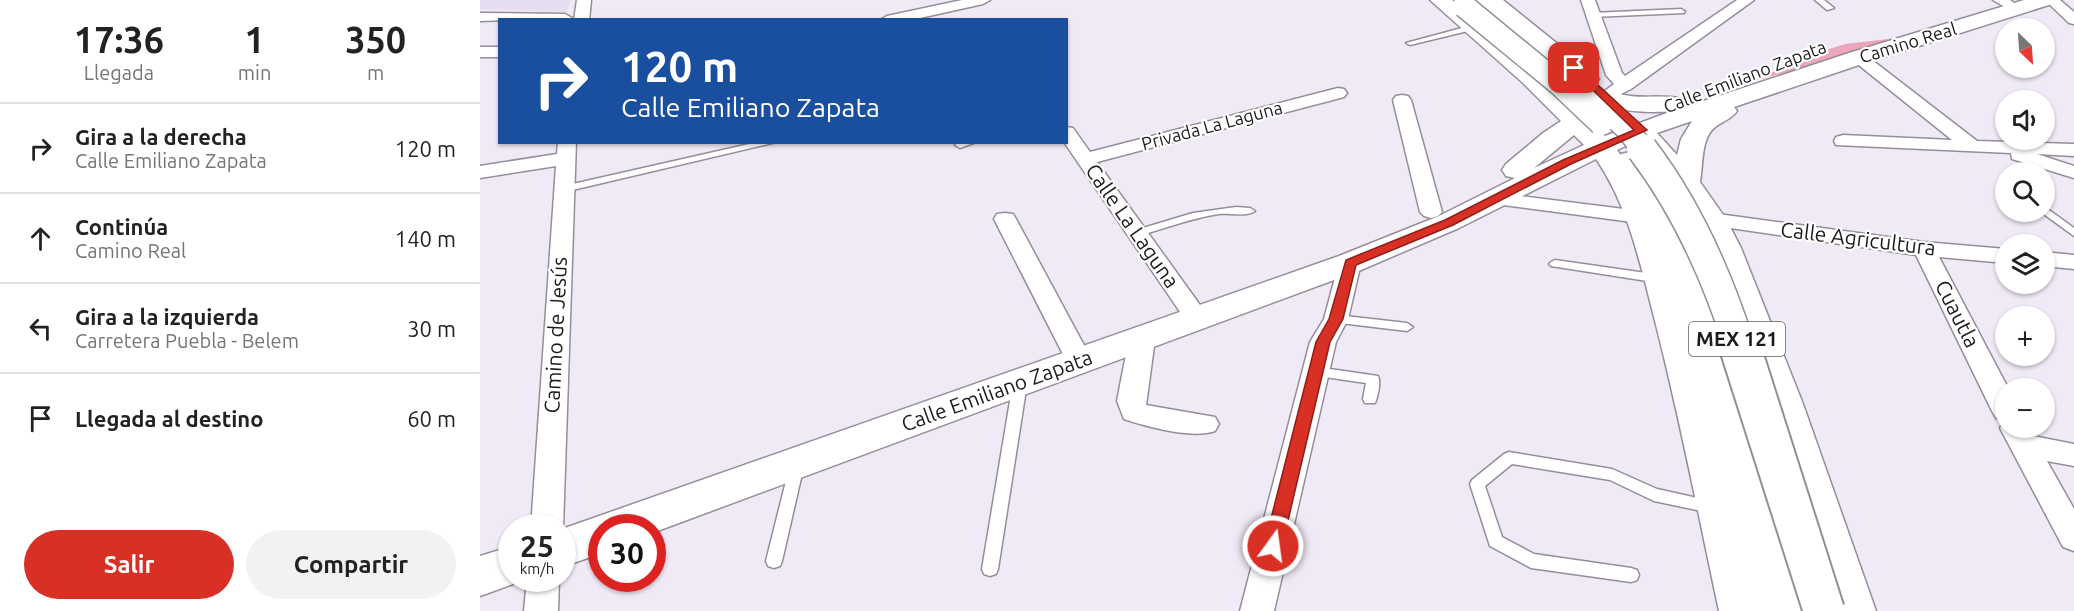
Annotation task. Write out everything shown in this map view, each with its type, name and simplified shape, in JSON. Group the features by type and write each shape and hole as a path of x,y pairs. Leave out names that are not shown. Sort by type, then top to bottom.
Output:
{"main road":[{"path":"1440,0 1468,9 1531,78 1596,143 1640,217 1651,245 1686,370 1742,611"},
{"path":"1491,0 1622,106 1686,182 1712,219 1746,297 1853,611"},
{"name":"Camino Real","path":"1596,143 1622,106 1821,71 1967,24 2009,5 2045,0"},
{"name":"MEX 121","path":"1468,9 1559,84 1599,122 1630,160 1661,213 1689,278 1716,365 1782,611"},
{"name":"MEX 121","path":"1468,9 1563,69 1628,130 1664,177 1692,226 1735,332 1824,611"},
{"name":"Calle Emiliano Zapata","path":"1622,106 1673,104 1844,40 1967,24"},
{"path":"1686,182 1692,139 1696,128 1712,117 1821,71"},
{"name":"Calle Emiliano Zapata","path":"1363,257 1431,212 1516,170 1552,138 1596,143"},
{"name":"Calle Emiliano Zapata","path":"656,514 1198,320 1363,257 1449,222 1567,162 1596,143"},
{"path":"480,576 498,570"}],"street":[{"path":"581,18 584,0"},
{"path":"1590,8 1614,75 1622,106 1747,0"},
{"path":"2052,0 2074,20"},
{"path":"897,18 977,1 986,18"},
{"path":"480,17 565,18"},
{"path":"480,52 498,52"},
{"path":"1866,63 1971,146"},
{"name":"Privada La Laguna","path":"1085,159 1338,93"},
{"path":"1402,100 1431,212"},
{"name":"Calle La Laguna","path":"1068,135 1198,320"},
{"path":"1843,141 1995,147"},
{"path":"2055,149 2074,150"},
{"path":"2006,150 2074,172"},
{"path":"480,172 566,151"},
{"name":"Camino de Jesús","path":"548,514 566,151"},
{"path":"1495,199 1640,217"},
{"path":"1005,219 1080,362"},
{"name":"Calle Agricultura","path":"1712,219 1924,249 1995,255"},
{"name":"Cuautla","path":"1924,249 1995,389"},
{"path":"1257,611 1323,342 1336,319 1363,257"},
{"path":"2055,260 2074,261"},
{"path":"1142,339 1131,401 1134,412 1205,424"},
{"path":"2019,438 2074,538"},
{"path":"2024,438 2074,455"},
{"path":"541,611 542,592"}],"lane":[{"path":"1820,0 1830,8"},
{"path":"1590,8 1681,11"},
{"path":"1410,43 1468,9"},
{"path":"564,189 764,144"},
{"path":"960,145 964,144"},
{"path":"1137,233 1209,213 1231,209 1251,211"},
{"path":"2055,218 2074,233"},
{"path":"1554,264 1661,279"},
{"path":"1336,319 1407,327"},
{"path":"1316,372 1373,379 1370,399"},
{"path":"990,569 1020,383"},
{"path":"1631,574 1531,561 1496,541 1477,484 1509,458 1612,475 1654,495 1719,509"},
{"path":"774,561 797,463"}],"shaded area":[{"path":"480,0 570,0 567,12 480,9"},
{"path":"1922,35 1747,83 1845,44"}],"route":[{"path":"1273,546 1323,342 1336,319 1350,263 1449,222 1567,162 1641,130 1574,68"}]}
